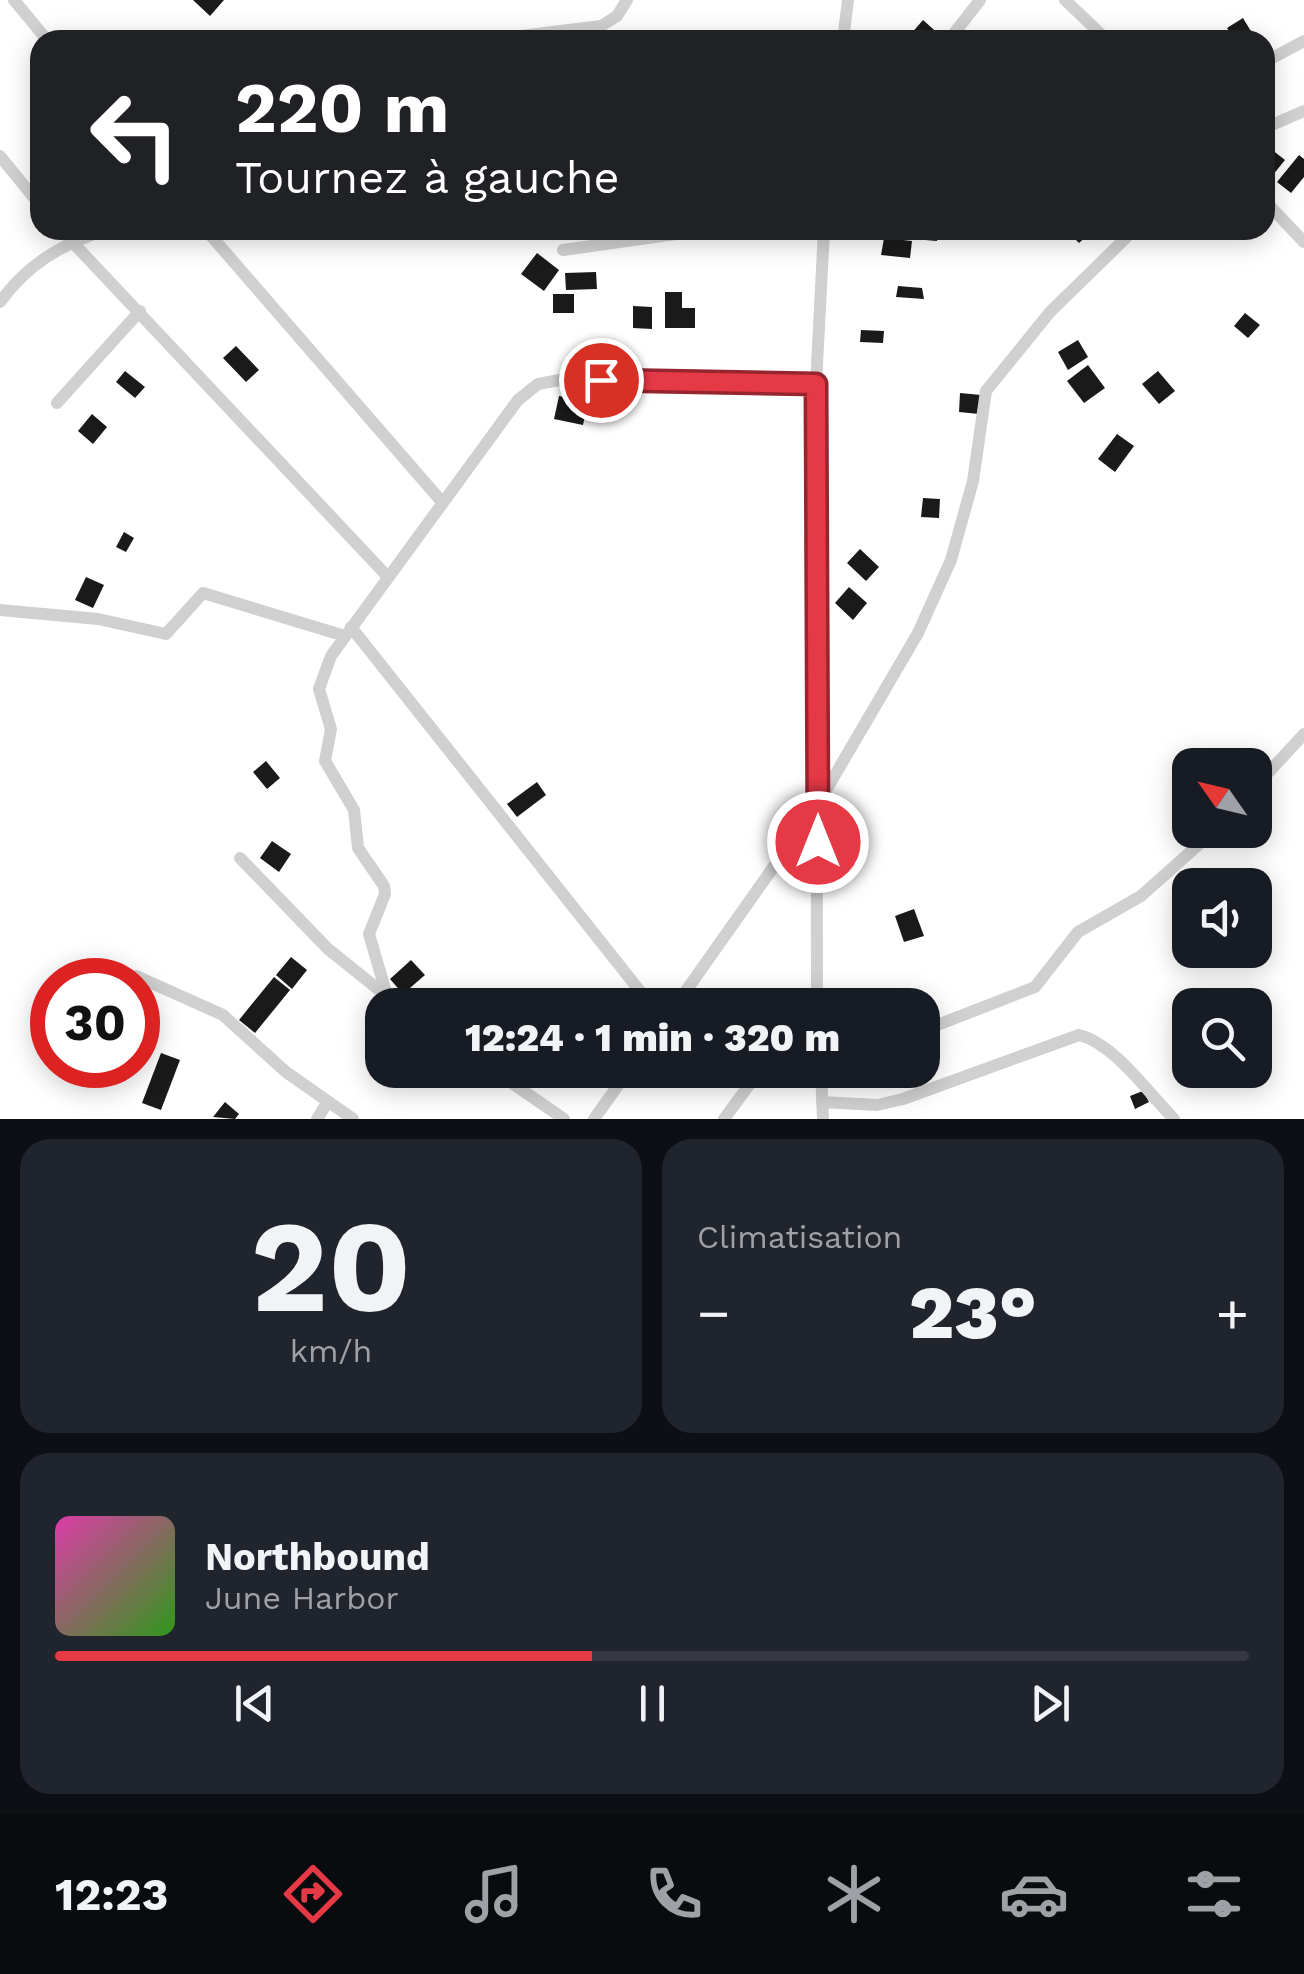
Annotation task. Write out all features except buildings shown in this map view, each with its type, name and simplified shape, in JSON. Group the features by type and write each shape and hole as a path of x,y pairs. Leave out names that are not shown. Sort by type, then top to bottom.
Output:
{"street":[{"path":"14,0 39,30"},
{"path":"570,30 602,26 617,16 627,0"},
{"path":"844,30 848,0"},
{"path":"957,30 980,0"},
{"path":"1065,0 1096,30"},
{"path":"1275,57 1304,41"},
{"path":"1275,124 1304,111"},
{"path":"0,156 30,193"},
{"path":"1275,212 1304,242"},
{"path":"0,302 32,265 77,240"},
{"path":"215,240 442,502"},
{"path":"563,250 634,240"},
{"path":"817,988 816,384 823,240"},
{"path":"688,988 818,804 918,632 950,560 973,481 986,391 1050,312 1124,240"},
{"path":"71,242 388,577"},
{"path":"57,403 140,311"},
{"path":"388,988 368,934 385,894 384,886 358,848 354,810 325,762 330,729 319,689 330,656 518,400 538,384 565,380 816,384"},
{"path":"0,610 98,619 166,634 203,592 348,632 637,988"},
{"path":"1272,769 1304,734"},
{"path":"940,1024 1035,987 1078,932 1140,896 1194,848"},
{"path":"240,858 328,950 376,988"},
{"path":"160,987 223,1015 327,1103 353,1119"},
{"path":"822,1102 878,1105 1079,1035 1090,1038 1122,1066 1174,1119"},
{"path":"519,1088 564,1119"},
{"path":"594,1119 617,1088"},
{"path":"724,1119 747,1088"},
{"path":"822,1088 823,1119"},
{"path":"317,1119 327,1103"}],"route":[{"path":"601,380 816,384 818,842"}]}
